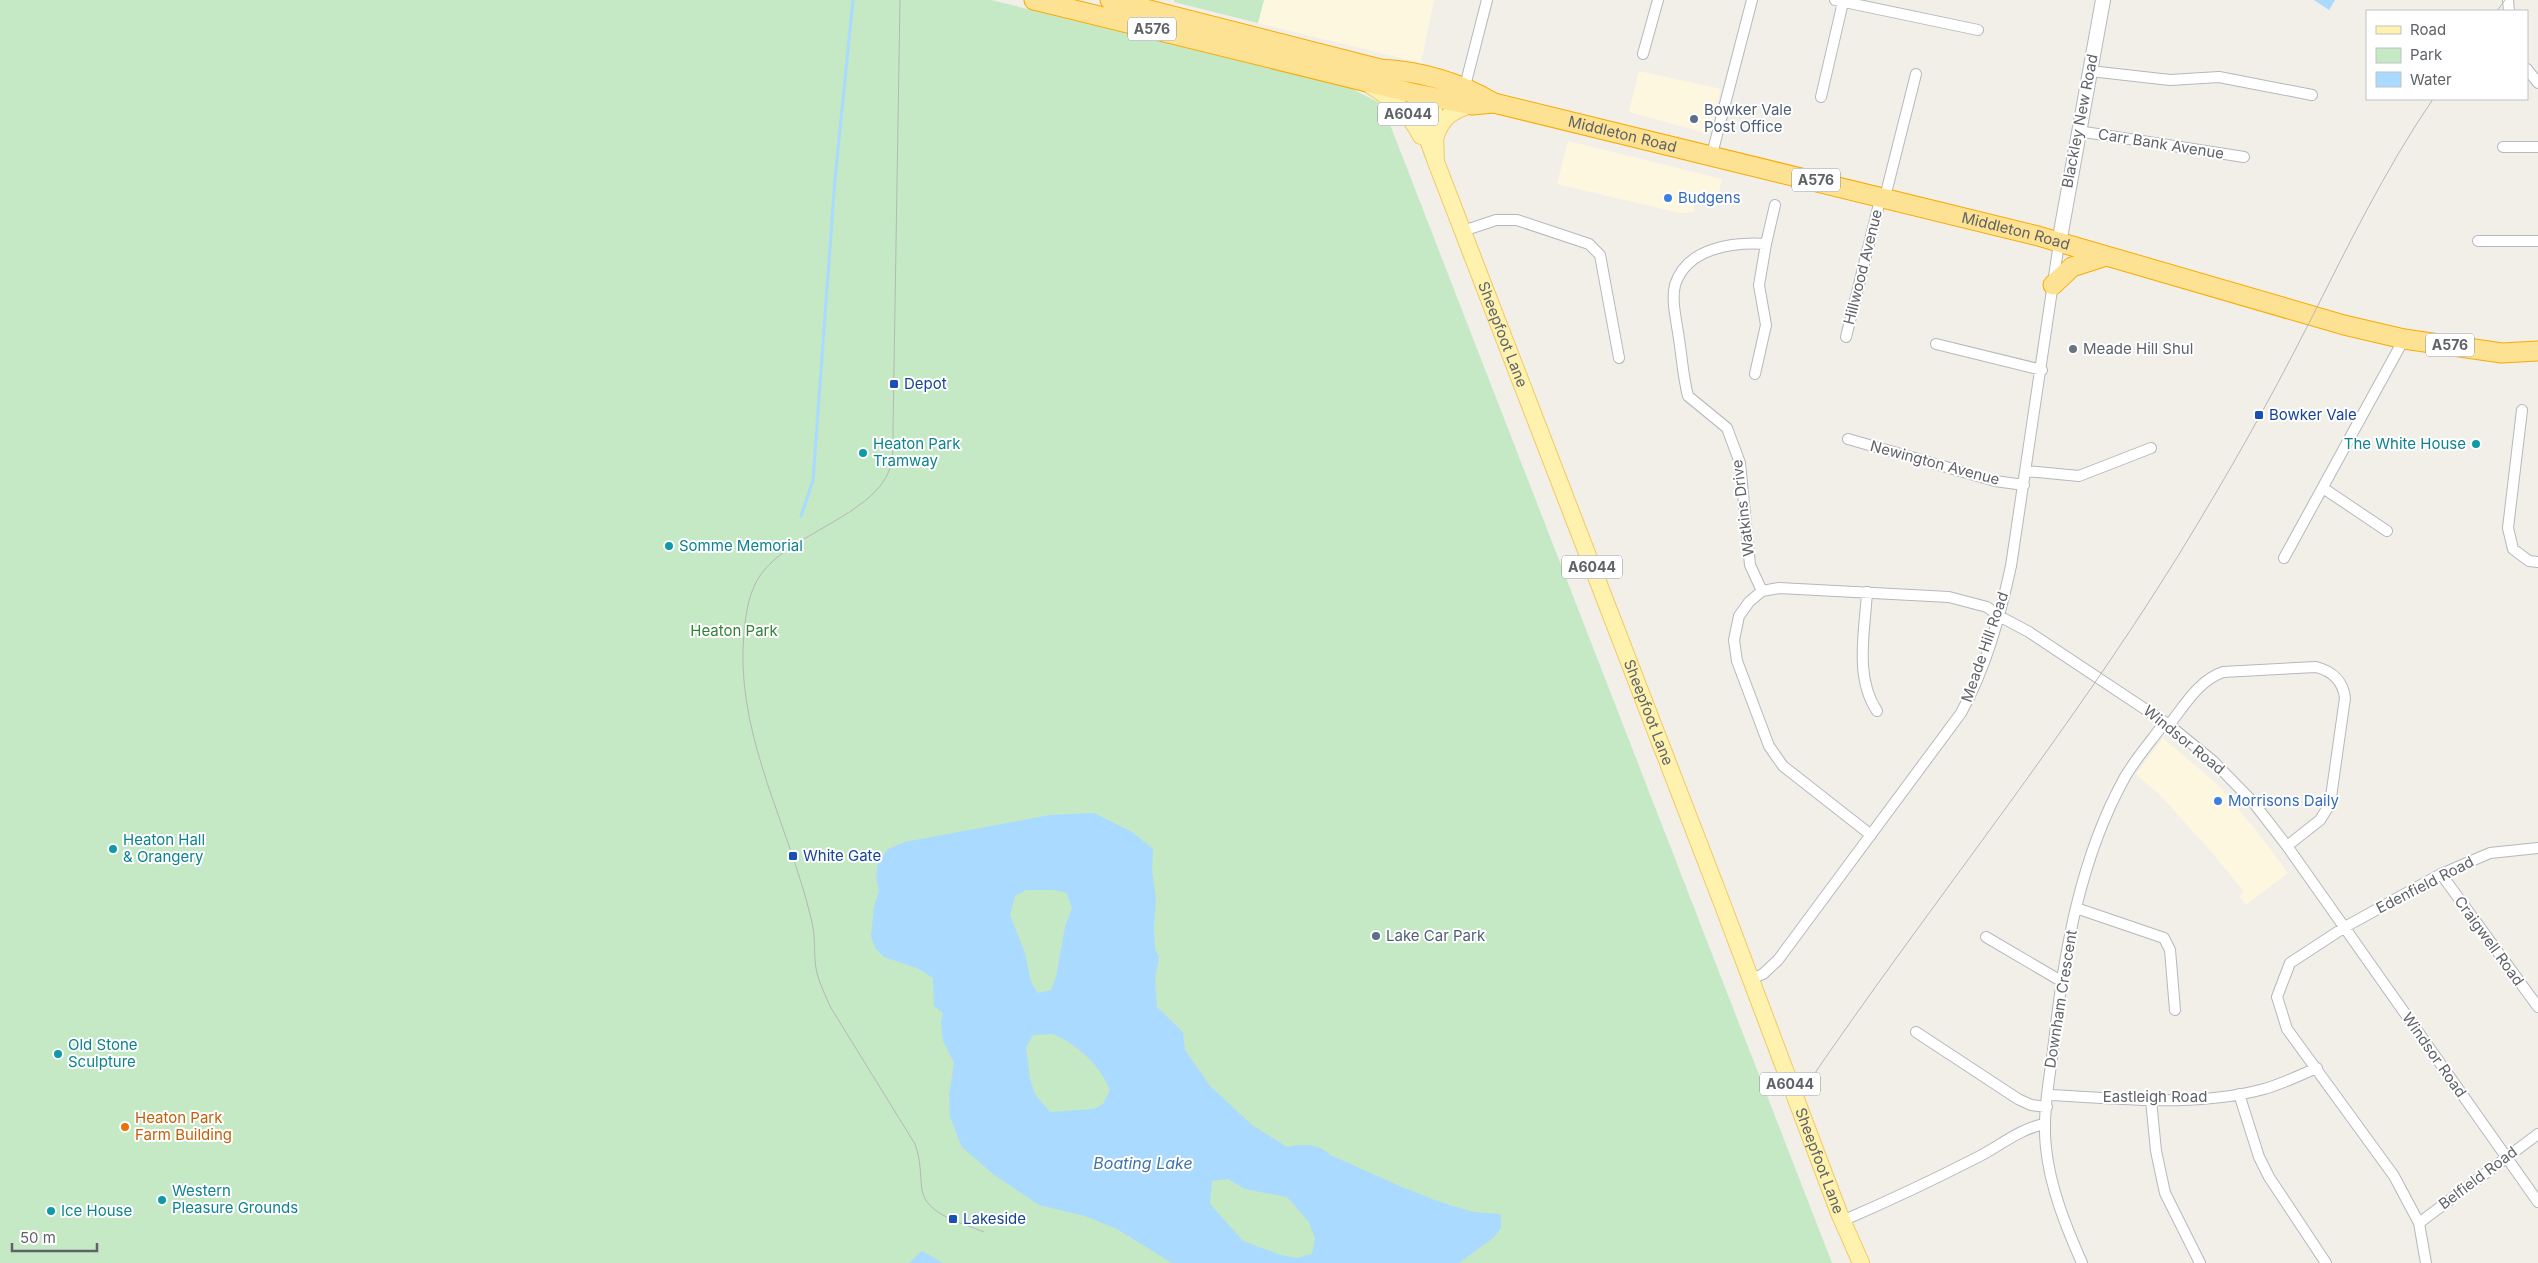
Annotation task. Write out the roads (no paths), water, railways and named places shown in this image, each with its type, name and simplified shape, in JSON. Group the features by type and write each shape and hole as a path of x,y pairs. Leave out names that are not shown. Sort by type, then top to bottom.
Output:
{"highway":[{"name":"Middleton Road","path":"1034,0 1363,82 1472,106 1494,103"},
{"name":"Middleton Road","path":"1110,0 1380,69 1405,71 1457,84 1494,103 1712,154 1883,197 2059,243 2318,318 2404,339 2502,353 2538,351"},
{"path":"1257,37 1258,44 1270,59"},
{"name":"A576","path":"1380,69 1394,78 1421,86 1429,96"},
{"path":"1429,96 1457,84"},
{"path":"2054,285 2072,267 2104,256"}],"main road":[{"name":"Sheepfoot Lane","path":"1363,82 1384,94 1409,115 1436,162"},
{"name":"Sheepfoot Lane","path":"1429,96 1434,110 1436,162"},
{"name":"Sheepfoot Lane","path":"1429,96 1424,104 1423,117 1436,162 1751,979 1842,1221 1861,1263"},
{"name":"A6044","path":"1436,136 1442,121 1448,115 1472,106"}],"street":[{"path":"1457,84 1487,0"},
{"path":"1643,54 1658,0"},
{"path":"1712,154 1752,0"},
{"name":"Blackley New Road","path":"2059,243 2103,0"},
{"path":"1820,96 1839,1 1978,30"},
{"path":"2528,70 2538,83"},
{"path":"2090,71 2170,80 2219,77 2312,94"},
{"name":"Hillwood Avenue","path":"1846,337 1916,74"},
{"name":"Carr Bank Avenue","path":"2078,131 2244,157"},
{"path":"2503,147 2538,147"},
{"path":"1755,374 1766,325 1759,285 1775,205"},
{"path":"1463,231 1507,218 1581,240 1597,250 1600,255 1619,358"},
{"path":"2478,241 2538,241"},
{"name":"Watkins Drive","path":"1762,591 1750,566 1740,463 1727,428 1688,396 1674,302 1675,285 1687,267 1702,254 1725,245 1742,242 1766,244"},
{"name":"Meade Hill Road","path":"1751,979 1763,974 1778,960 1961,713 1974,689 1999,616 2011,566 2042,370 2059,243"},
{"path":"2284,558 2404,339"},
{"path":"1936,344 2042,370"},
{"path":"2522,410 2508,528 2513,550 2529,561 2538,562"},
{"name":"Newington Avenue","path":"1848,439 1996,481 2024,485"},
{"path":"2026,471 2079,476 2151,448"},
{"path":"2323,488 2387,530"},
{"name":"Windsor Road","path":"1762,591 1779,588 1867,592 1962,600 1987,607 1999,616 2029,632 2167,724 2213,761 2253,802 2345,927 2538,1202"},
{"path":"1762,591 1749,602 1739,616 1734,640 1737,661 1769,746 1783,766 1871,834"},
{"path":"1867,592 1863,652 1864,674 1871,701 1877,711"},
{"name":"Downham Crescent","path":"2082,1263 2069,1234 2051,1175 2045,1124 2061,981 2076,908 2102,829 2126,776 2167,724 2198,689 2215,674 2316,667 2327,669 2334,675 2344,690 2345,698 2330,804 2320,820 2287,846"},
{"name":"Edenfield Road","path":"2345,927 2441,874 2490,854 2538,848"},
{"name":"Craigwell Road","path":"2441,874 2538,1007"},
{"path":"2076,908 2164,938 2170,950 2175,1010"},
{"path":"2345,927 2290,963 2277,997 2287,1029 2394,1176 2419,1223 2426,1263"},
{"path":"1986,937 2061,981"},
{"path":"1916,1032 2018,1099 2031,1105 2046,1107"},
{"name":"Eastleigh Road","path":"2048,1094 2151,1100 2195,1100 2264,1089 2317,1068"},
{"path":"2239,1094 2259,1157 2269,1178 2326,1263"},
{"path":"2151,1100 2156,1151 2165,1193 2200,1263"},
{"path":"1842,1221 1939,1177 1996,1148 2025,1130 2045,1124"},
{"name":"Belfield Road","path":"2419,1223 2538,1134"}],"water":[{"path":"2314,0 2335,0 2329,10"},
{"name":"Boating Lake","path":"1094,813 1132,832 1153,849 1152,870 1156,898 1155,949 1159,957 1155,979 1157,1007 1183,1032 1185,1050 1210,1086 1252,1125 1287,1147 1299,1145 1315,1146 1330,1155 1432,1199 1471,1211 1501,1215 1501,1228 1493,1238 1459,1263 1172,1263 1117,1229 1085,1216 1039,1205 993,1174 962,1147 950,1117 949,1096 954,1063 943,1041 941,1022 943,1013 934,1006 933,978 917,968 884,957 875,948 871,936 874,906 879,891 876,877 878,862 888,849 905,842 1050,815","holes":["1026,890 1055,890 1067,893 1072,908 1065,927 1056,977 1051,990 1038,993 1031,982 1025,953 1010,915 1015,896","1053,1034 1062,1038 1087,1056 1100,1072 1110,1090 1103,1104 1094,1109 1050,1112 1035,1094 1030,1079 1026,1048 1033,1035","1228,1179 1245,1189 1287,1197 1309,1222 1315,1239 1312,1254 1296,1258 1281,1255 1243,1241 1210,1204 1212,1181"]},
{"path":"922,1251 943,1263 909,1263"}],"waterway":[{"path":"801,516 813,480 835,179 853,0"}],"tram line":[{"path":"900,0 893,445 891,466 880,486 866,500 790,548 774,560 761,574 754,587 747,609 743,667 746,701 753,734 811,917 816,968 823,991 831,1008 915,1144 925,1199 938,1212 984,1232"},
{"path":"2498,10 2505,0"},
{"path":"1806,1086 1852,1019 2089,691 2178,556 2229,471 2293,355 2382,182 2432,100"}],"place":[{"name":"Bowker Vale Post Office","path":"1694,119"},
{"name":"Budgens","path":"1668,198"},
{"name":"Meade Hill Shul","path":"2073,349"},
{"name":"Depot","path":"894,384"},
{"name":"Bowker Vale","path":"2259,415"},
{"name":"The White House","path":"2476,444"},
{"name":"Heaton Park Tramway","path":"863,453"},
{"name":"Somme Memorial","path":"669,546"},
{"name":"Morrisons Daily","path":"2218,801"},
{"name":"Heaton Hall & Orangery","path":"113,849"},
{"name":"White Gate","path":"793,856"},
{"name":"Lake Car Park","path":"1376,936"},
{"name":"Old Stone Sculpture","path":"58,1054"},
{"name":"Heaton Park Farm Building","path":"125,1127"},
{"name":"Western Pleasure Grounds","path":"162,1200"},
{"name":"Ice House","path":"51,1211"},
{"name":"Lakeside","path":"953,1219"}],"park label":[{"name":"Heaton Park","path":"734,631"}]}
